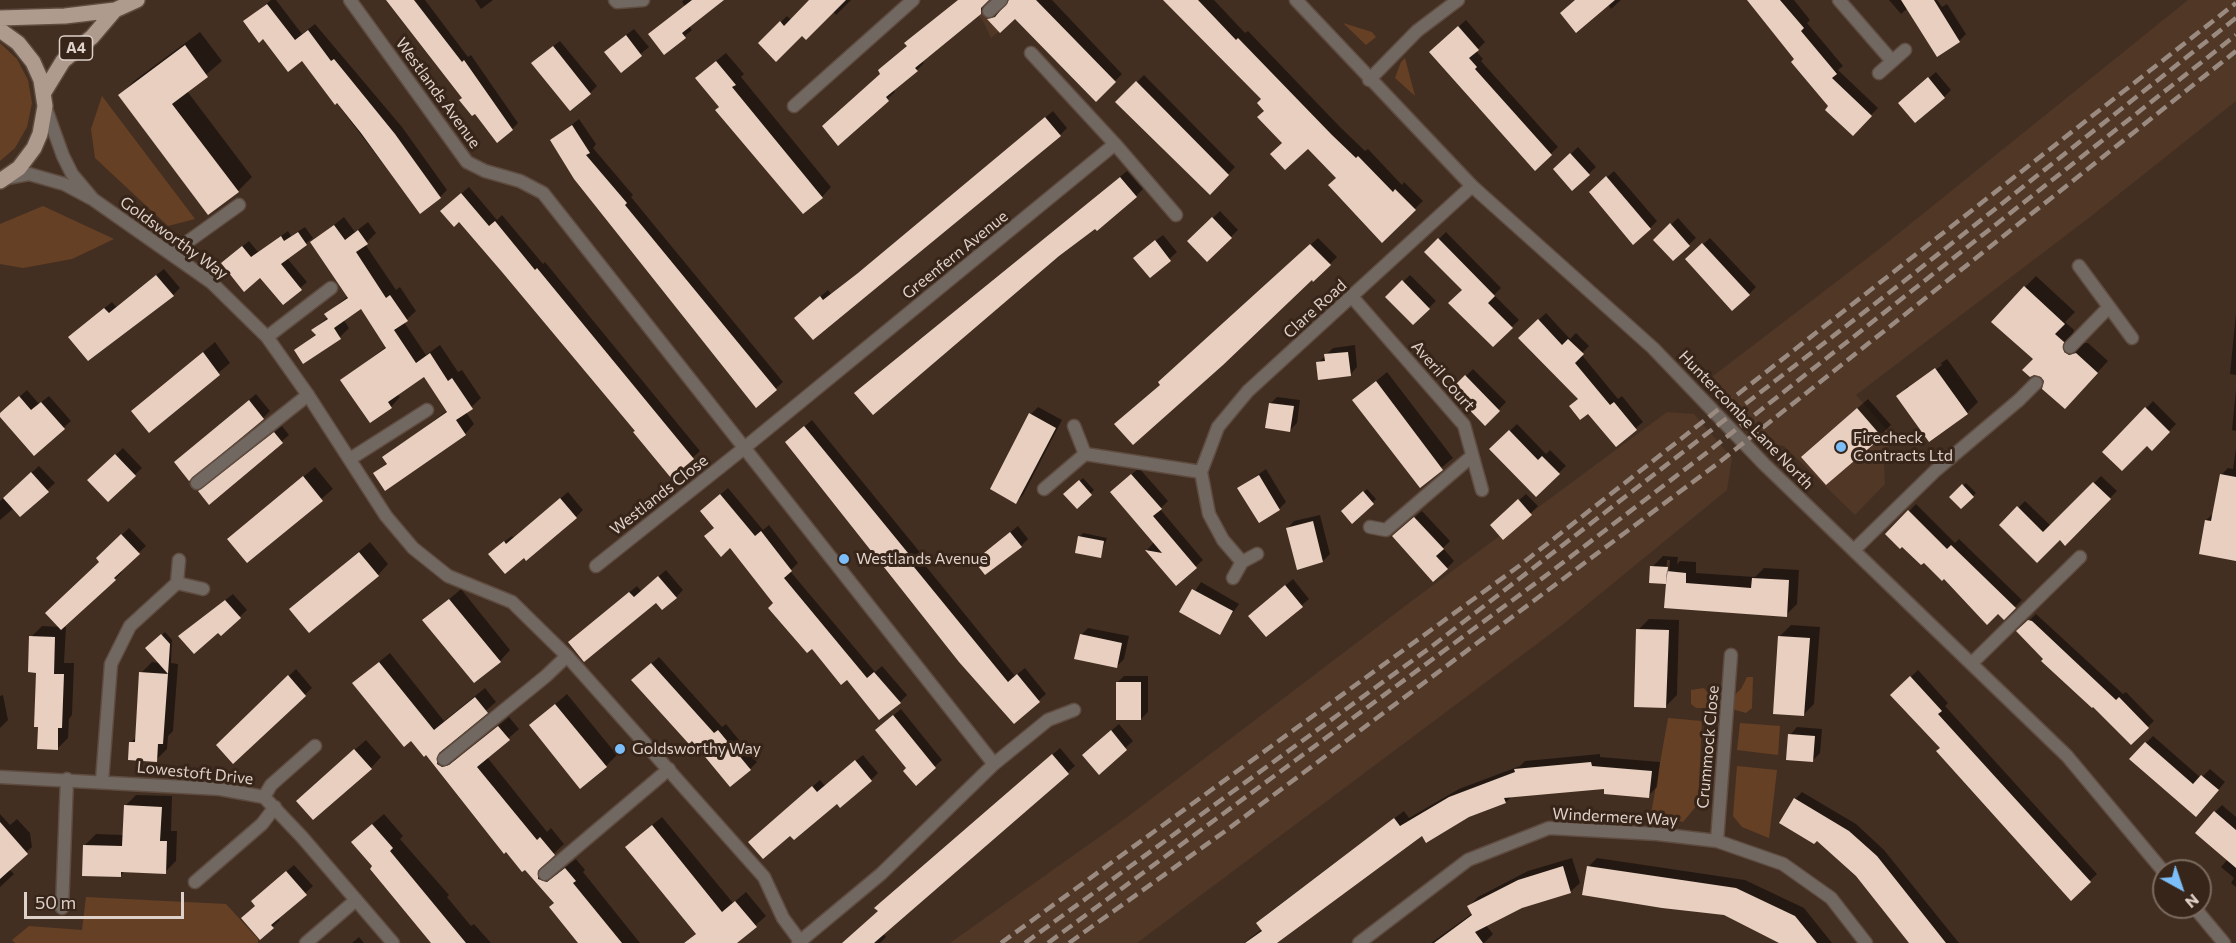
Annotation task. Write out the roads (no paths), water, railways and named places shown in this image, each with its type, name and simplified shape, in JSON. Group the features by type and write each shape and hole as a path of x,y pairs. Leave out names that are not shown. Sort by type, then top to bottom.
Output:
{"main road":[{"name":"A4","path":"0,18 65,16 126,4"},
{"name":"A4","path":"45,99 63,61 126,4"},
{"path":"0,30 28,54 38,70 45,99 40,135 34,148 19,168 2,180"}],"street":[{"name":"Westlands Avenue","path":"350,0 467,162 485,171 519,181 543,194 994,764"},
{"path":"615,0 617,2 643,0"},
{"path":"794,106 913,0"},
{"path":"989,11 1001,0"},
{"name":"Huntercombe Lane North","path":"1296,0 1369,80 1472,186 1653,348 1764,464 1855,549 2067,756 2153,859"},
{"path":"1369,80 1417,31 1458,0"},
{"path":"1839,0 1892,61"},
{"path":"1879,73 1905,50"},
{"path":"1031,53 1115,144 1176,215"},
{"name":"Goldsworthy Way","path":"45,99 72,174 94,200"},
{"name":"Greenfern Avenue","path":"743,449 1115,144"},
{"name":"Goldsworthy Way","path":"2,180 29,174 45,177 94,200 211,282 267,337 308,395 386,516 412,548 448,576 512,602 567,656 764,877 783,918 800,942"},
{"name":"Clare Road","path":"1242,561 1223,540 1209,514 1202,472 1218,427 1248,391 1353,298 1472,186"},
{"path":"172,253 239,205"},
{"path":"2079,266 2132,338"},
{"path":"267,337 331,288"},
{"name":"Averil Court","path":"1353,298 1464,425 1482,490"},
{"path":"2070,347 2108,308"},
{"path":"1855,549 1935,471 2036,383"},
{"path":"197,483 308,395"},
{"path":"350,459 427,410"},
{"path":"1074,426 1085,454"},
{"name":"Westlands Close","path":"596,566 743,449"},
{"path":"1044,489 1085,454 1202,472"},
{"path":"1370,527 1386,530 1472,456"},
{"path":"1233,578 1242,561 1257,554"},
{"path":"1972,663 2080,557"},
{"path":"102,781 111,664 130,626 177,583 179,560"},
{"path":"177,583 203,589"},
{"name":"Crummock Close","path":"1717,841 1731,655"},
{"path":"444,759 567,656"},
{"path":"800,942 881,874 994,764 1048,720 1074,710"},
{"path":"264,797 271,786 315,746"},
{"path":"545,874 669,769"},
{"name":"Lowestoft Drive","path":"0,777 220,789 264,797 393,943"},
{"path":"62,908 67,779"},
{"path":"195,882 262,824 275,807"},
{"name":"Windermere Way","path":"1359,943 1468,860 1549,828 1657,834 1717,841 1784,864 1831,898 1866,943"},
{"path":"306,943 356,900"},
{"path":"2204,919 2224,943"}],"railway":[{"path":"1001,943 1519,566 2236,3"},
{"path":"1025,943 1431,647 1903,282 2236,18"},
{"path":"1048,943 1548,574 1705,454 2236,35"},
{"path":"1069,943 1224,832 1717,464 2236,51"}],"place":[{"name":"Firecheck Contracts Ltd","path":"1841,447"},
{"name":"Westlands Avenue","path":"844,559"},
{"name":"Goldsworthy Way","path":"620,749"}]}
